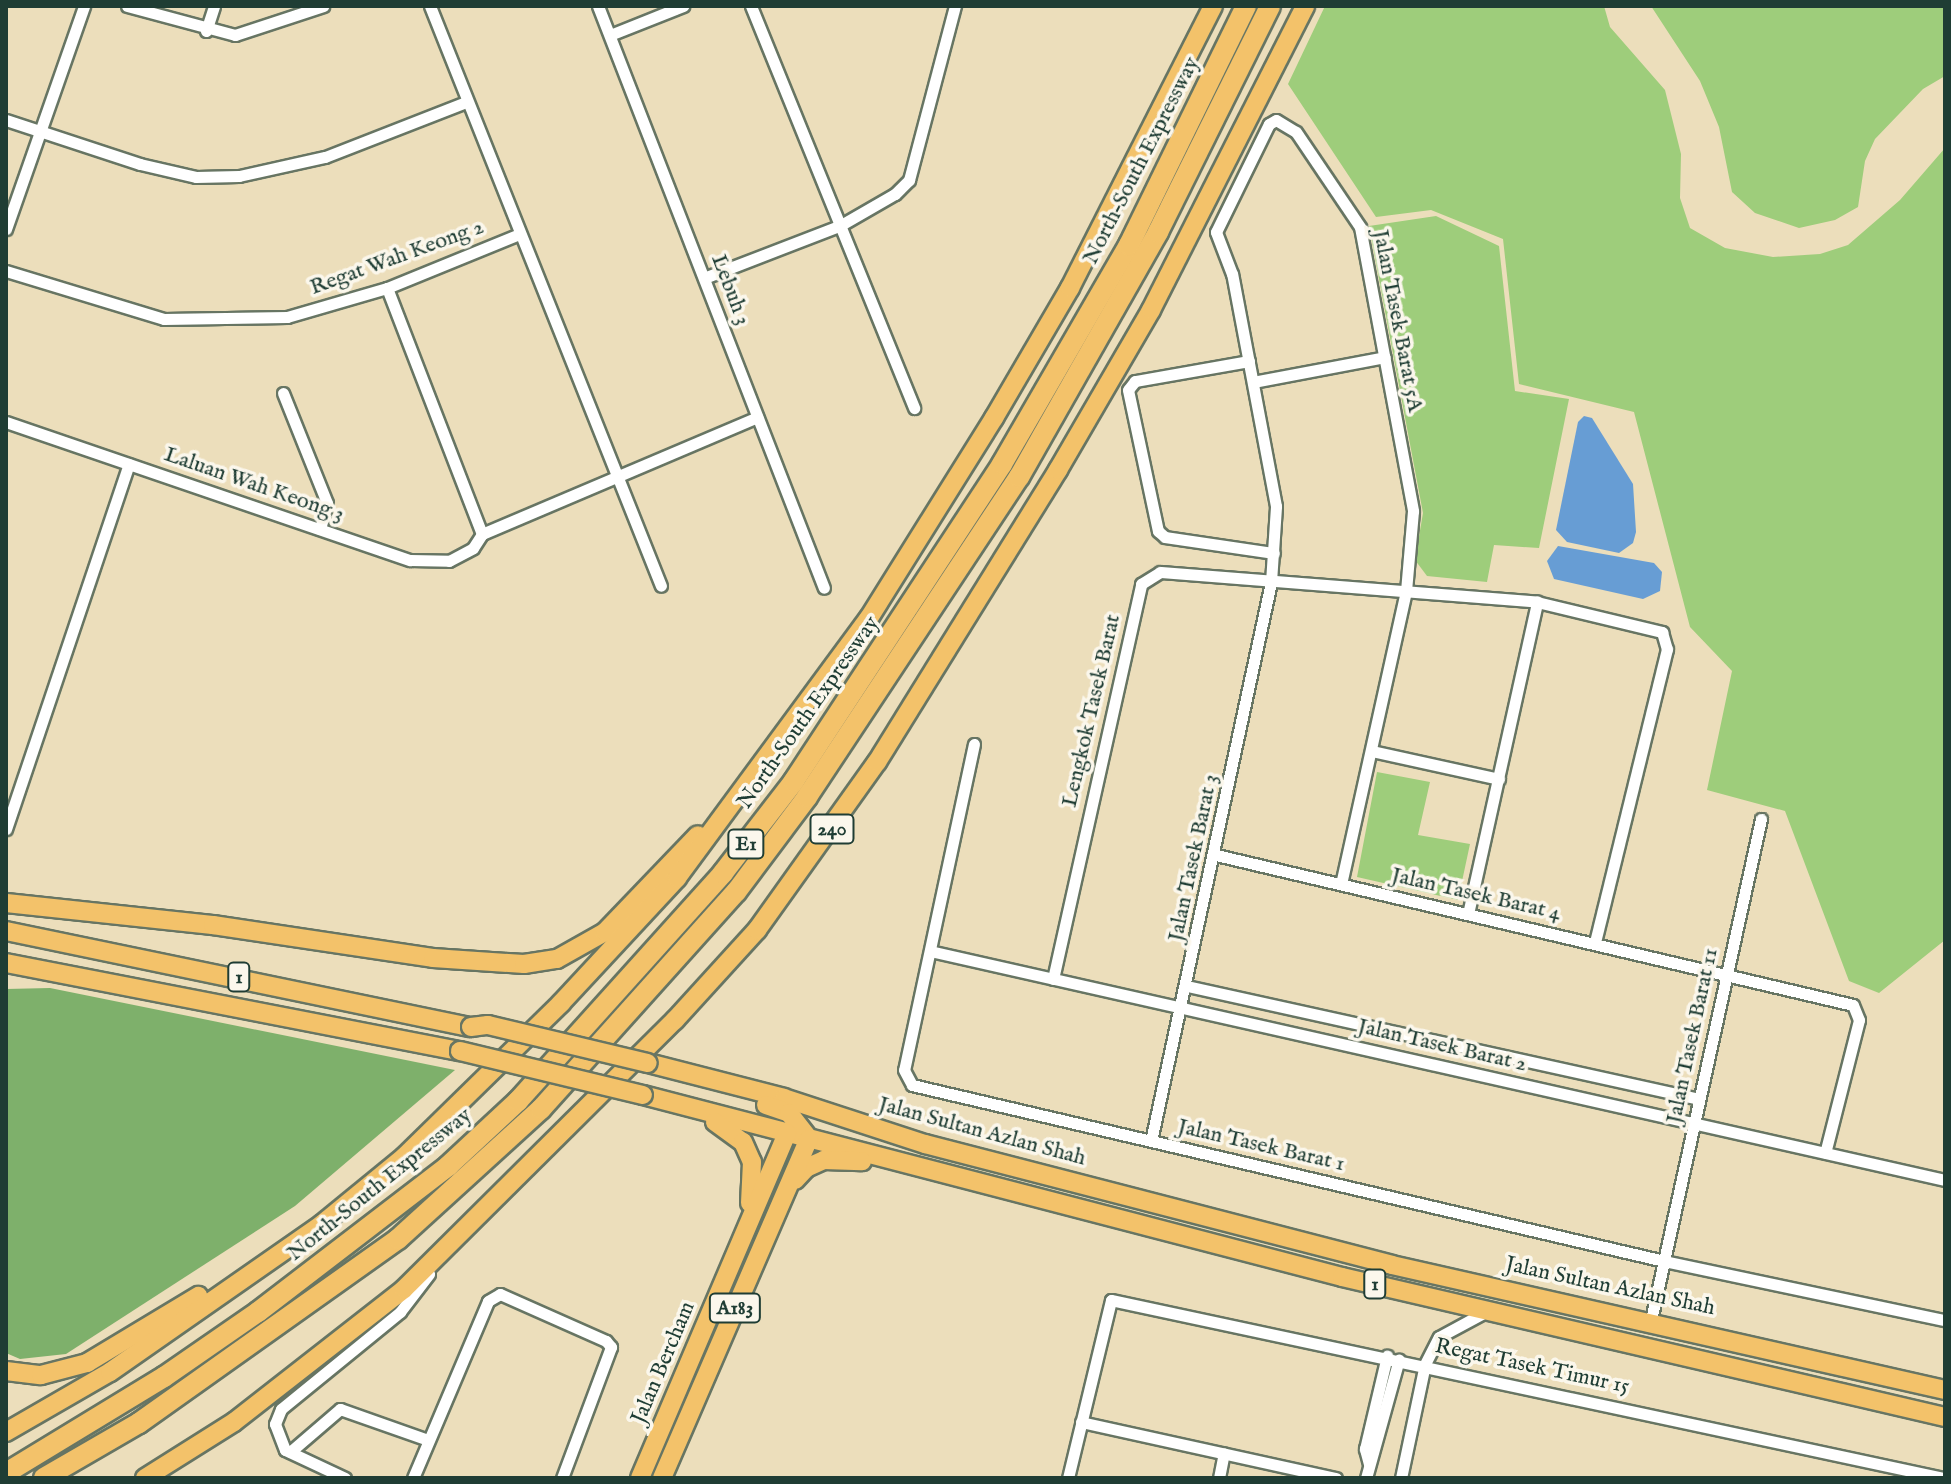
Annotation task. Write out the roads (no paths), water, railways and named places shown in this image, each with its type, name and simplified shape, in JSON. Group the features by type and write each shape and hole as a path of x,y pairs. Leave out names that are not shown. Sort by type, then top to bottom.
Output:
{"highway":[{"name":"North–South Expressway","path":"6,1473 164,1377 247,1321 448,1166 518,1101 723,873 794,781 1002,464 1129,245 1246,6"},
{"name":"North–South Expressway","path":"44,1478 139,1423 398,1239 541,1109 736,892 807,797 1019,477 1158,232 1270,6"}],"main road":[{"path":"6,1432 110,1372 322,1224 404,1157 561,1003 677,878 749,785 869,618 994,418 1077,275 1213,6"},
{"name":"240","path":"145,1478 323,1357 457,1239 675,1020 757,930 816,854 941,664 1136,337 1305,6"},
{"path":"6,903 213,925 497,965 557,959 605,932 749,785"},
{"name":"Jalan Sultan Azlan Shah","path":"9,932 471,1027 488,1025 1392,1265 1651,1320 1945,1390"},
{"name":"1","path":"6,963 460,1051 799,1132 1488,1311 1945,1417"},
{"path":"6,974 58,973"},
{"path":"646,1068 780,1109 799,1132 819,1118 853,1120"},
{"path":"678,1105 729,1128 752,1162 754,1184 687,1356 688,1368"},
{"name":"Jalan Bercham","path":"662,1478 781,1199 799,1132"},
{"name":"Jalan Bercham","path":"640,1478 799,1132"},
{"path":"781,1199 806,1168 824,1160 925,1167"},
{"path":"6,1371 41,1375 87,1363 261,1255 322,1224"}],"street":[{"path":"6,229 84,6"},
{"path":"127,6 206,31 235,35 259,30 323,6"},
{"path":"206,31 214,6"},
{"path":"430,6 615,479 661,586"},
{"name":"Lebuh 3","path":"598,6 824,588"},
{"path":"610,35 683,6"},
{"path":"751,6 914,408"},
{"path":"704,278 841,225 895,194 909,180 955,6"},
{"path":"6,120 196,177 239,176 325,157 466,102"},
{"name":"Jalan Tasek Barat 5A","path":"1237,189 1269,124 1276,120 1293,128 1360,227 1413,511 1406,591 1341,884"},
{"name":"Jalan Tasek Barat 3","path":"1151,1141 1216,855 1271,582 1274,553 1276,506 1232,274 1216,240 1237,189"},
{"name":"Regat Wah Keong 2","path":"6,271 164,319 287,317 387,288 519,234"},
{"path":"387,288 482,534"},
{"path":"1253,382 1385,357"},
{"path":"1249,361 1135,381 1128,390 1158,531 1165,537 1274,553"},
{"path":"283,393 327,503 320,529"},
{"name":"Laluan Wah Keong 3","path":"6,422 426,562 462,556 482,534 757,417"},
{"path":"6,829 129,464"},
{"name":"Lengkok Tasek Barat","path":"1053,979 1141,584 1160,572 1537,602 1656,629 1667,637 1595,943"},
{"path":"1468,914 1537,602"},
{"name":"Jalan Tasek Barat 1","path":"974,744 904,1070 912,1085 1664,1261 1945,1320"},
{"path":"1372,751 1499,779"},
{"name":"Jalan Tasek Barat 11","path":"1651,1320 1761,819"},
{"name":"Jalan Tasek Barat 4","path":"1216,855 1727,974 1856,1010 1859,1020 1825,1153"},
{"name":"Jalan Tasek Barat 2","path":"930,951 1945,1180"},
{"path":"1187,986 1699,1099"},
{"path":"345,1478 290,1452 277,1438 275,1424 281,1409 400,1312 457,1239"},
{"path":"413,1478 493,1295 606,1341 611,1347 562,1478"},
{"name":"Regat Tasek Timur 15","path":"1081,1422 1111,1300 1425,1364 1944,1478"},
{"path":"1401,1478 1425,1364 1439,1337 1488,1311"},
{"path":"1366,1478 1369,1464 1365,1449 1393,1358"},
{"path":"290,1452 340,1409 428,1440"},
{"path":"1068,1478 1081,1422 1336,1478"},
{"path":"1219,1478 1224,1453"}],"water":[{"path":"1584,416 1592,418 1633,484 1636,532 1633,543 1619,553 1567,542 1556,530 1578,422"},
{"path":"1558,546 1654,563 1662,572 1660,591 1643,599 1554,579 1547,561"}]}
